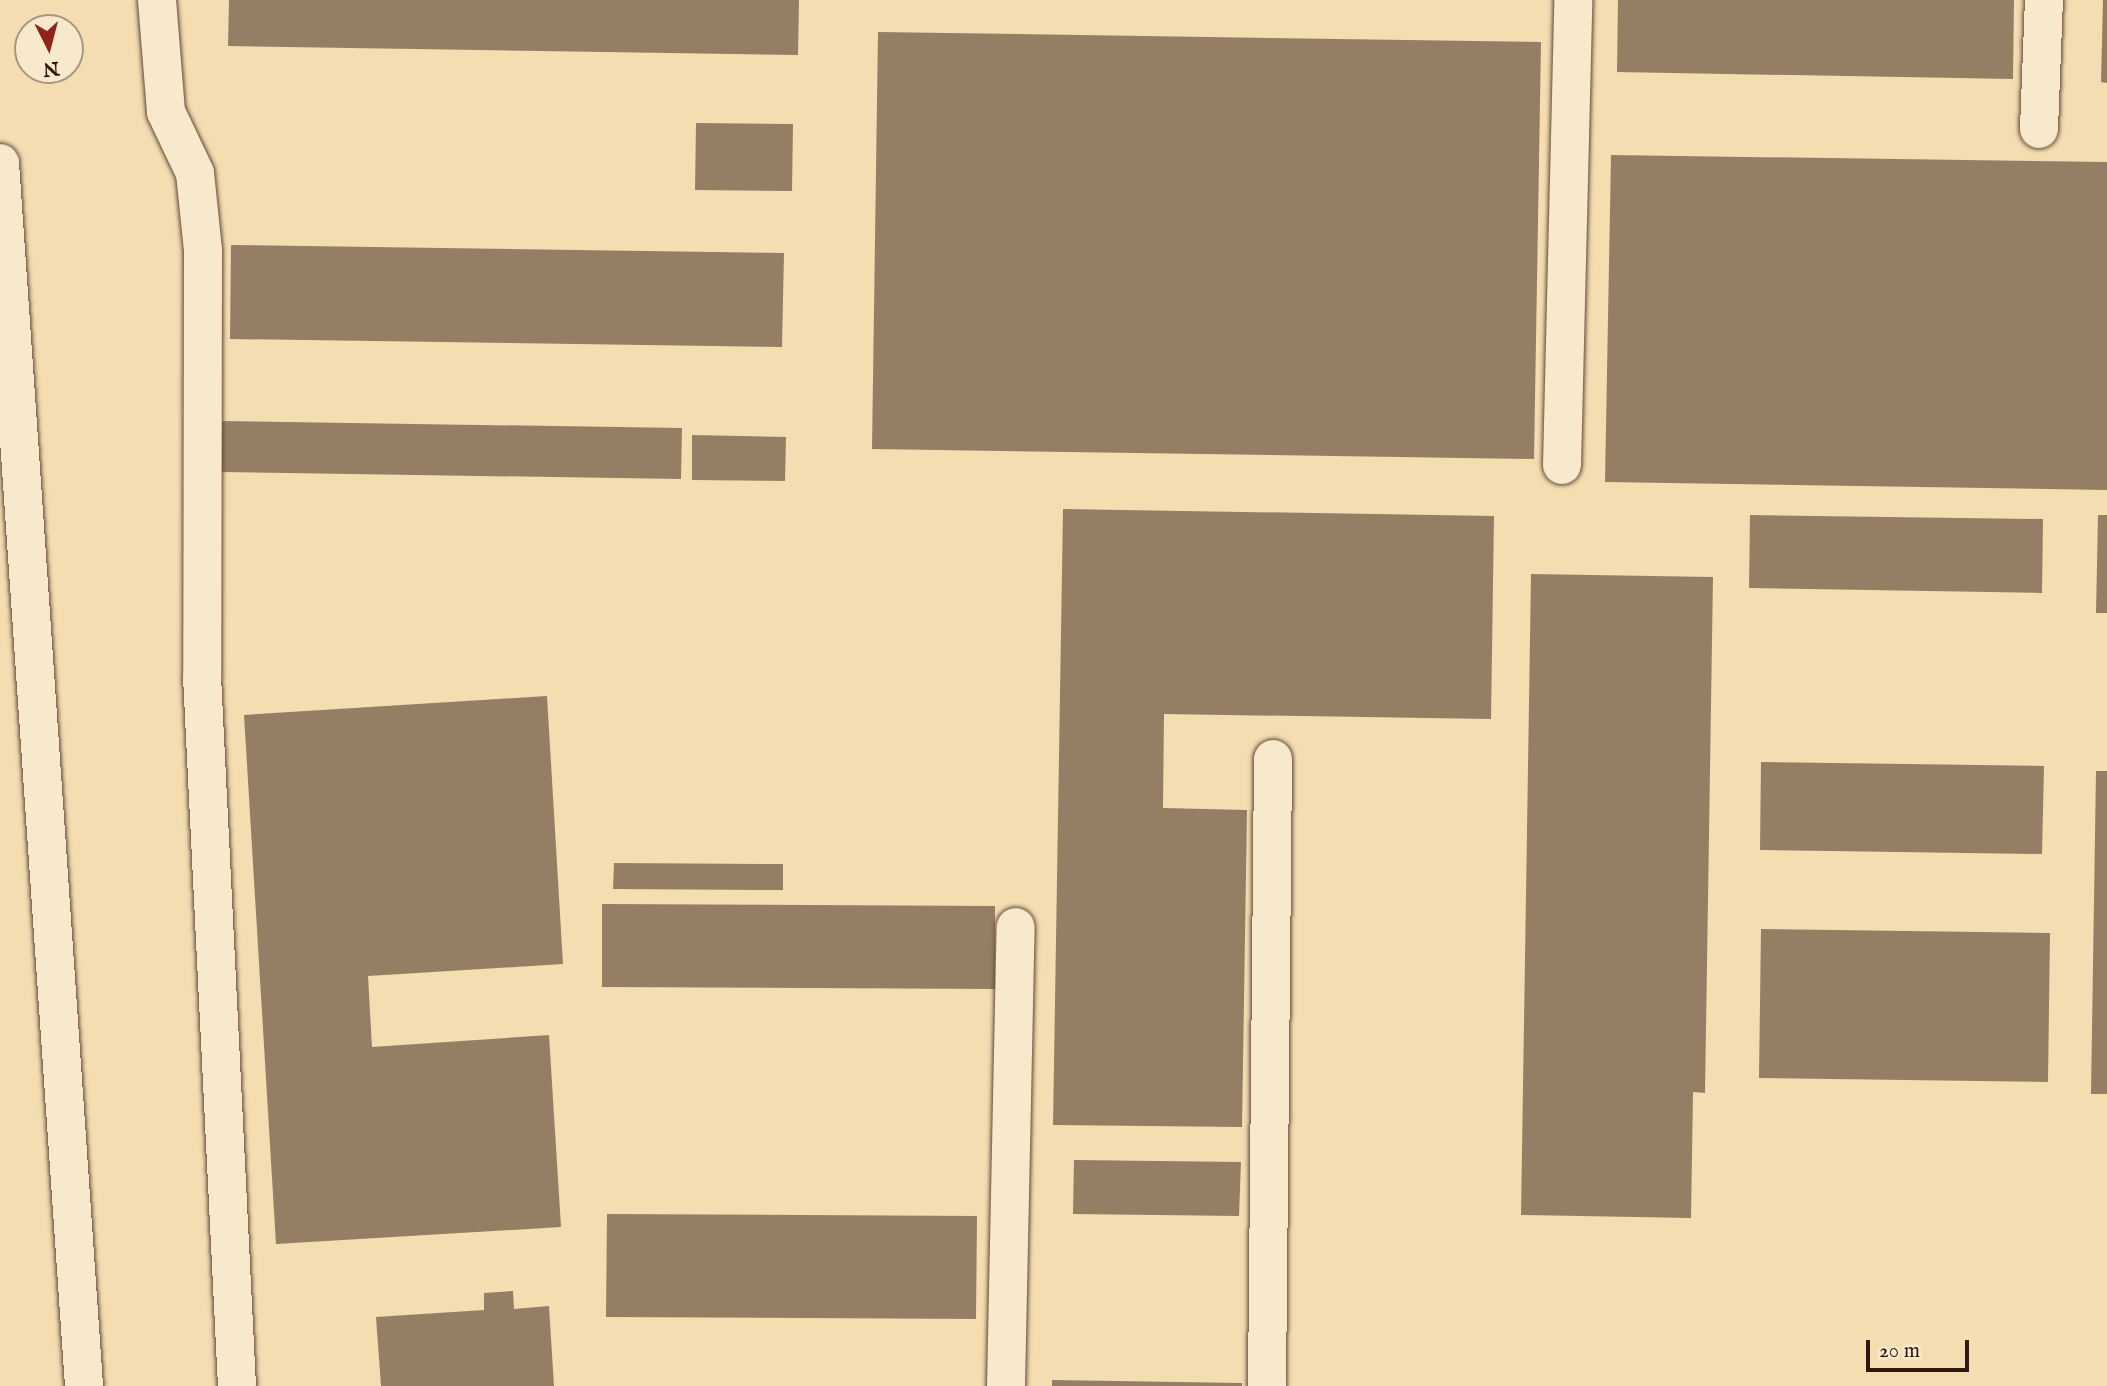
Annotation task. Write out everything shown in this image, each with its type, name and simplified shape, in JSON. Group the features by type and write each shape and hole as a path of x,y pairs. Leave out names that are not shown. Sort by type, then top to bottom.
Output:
{"street":[{"path":"157,0 166,112 195,173 203,251 202,676 237,1386"},
{"path":"1562,465 1573,0"},
{"path":"2039,129 2043,0"},
{"path":"0,163 84,1386"},
{"path":"1267,1386 1273,759"},
{"path":"1006,1386 1016,927"}],"building":[{"path":"229,0 799,0 798,55 228,46"},
{"path":"1618,0 2014,0 2013,79 1617,72"},
{"path":"2103,0 2107,0 2107,83 2101,82"},
{"path":"878,32 1541,42 1534,459 872,449"},
{"path":"696,123 793,124 792,191 695,190"},
{"path":"1611,155 2107,162 2107,490 1605,482"},
{"path":"231,245 784,253 782,347 230,339"},
{"path":"222,421 682,428 681,479 221,472"},
{"path":"692,435 786,437 785,481 692,480"},
{"path":"1063,509 1494,516 1491,719 1164,714 1163,808 1247,810 1242,1127 1053,1125"},
{"path":"1750,515 2043,519 2042,593 1749,588"},
{"path":"2098,515 2107,515 2107,613 2096,613"},
{"path":"1531,574 1713,577 1705,1093 1693,1092 1691,1218 1521,1215"},
{"path":"547,696 563,964 368,976 372,1047 549,1035 561,1227 276,1244 244,715"},
{"path":"1761,762 2044,766 2042,854 1760,850"},
{"path":"2096,771 2107,771 2107,1094 2091,1094"},
{"path":"614,863 783,864 783,890 613,889"},
{"path":"602,904 995,906 995,989 602,987"},
{"path":"1761,929 2050,933 2048,1082 1759,1078"},
{"path":"1074,1160 1241,1162 1239,1216 1073,1214"},
{"path":"607,1214 977,1216 976,1319 606,1317"},
{"path":"513,1291 514,1309 549,1306 554,1386 381,1386 376,1317 484,1310 484,1293"},
{"path":"1052,1380 1242,1383 1242,1386 1052,1386"}]}
